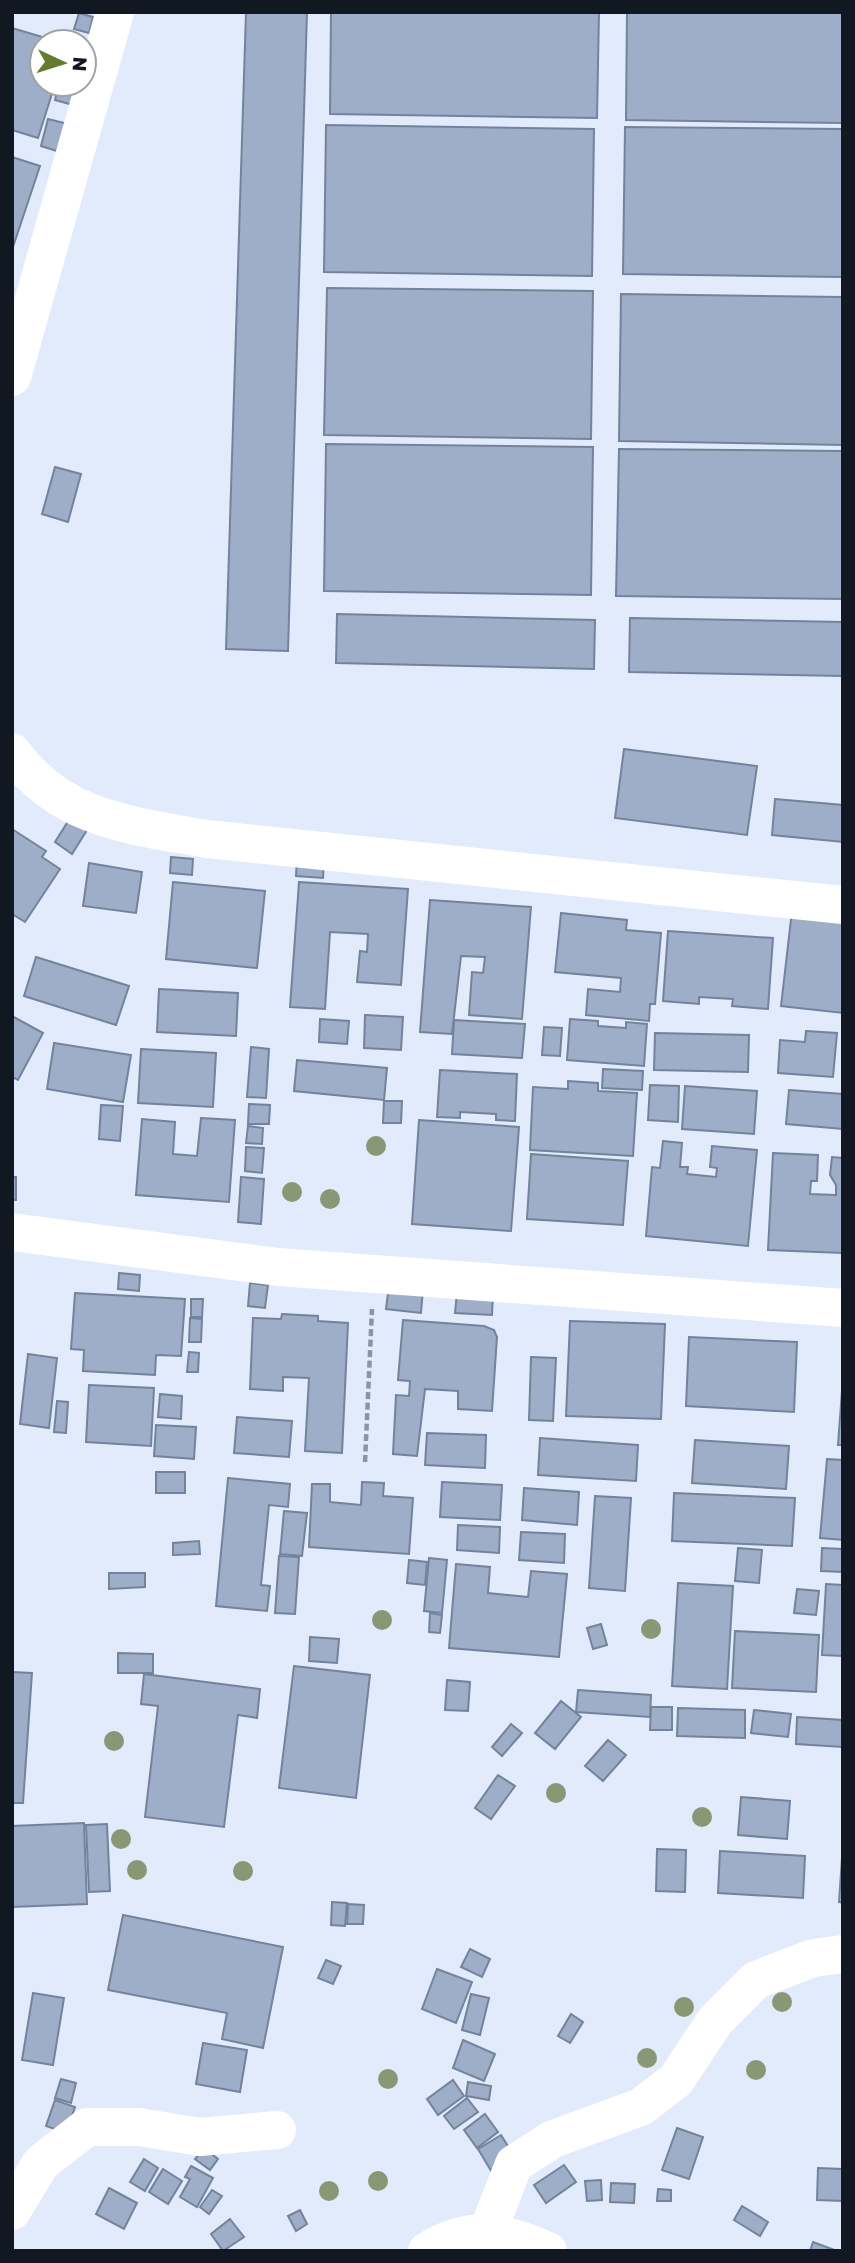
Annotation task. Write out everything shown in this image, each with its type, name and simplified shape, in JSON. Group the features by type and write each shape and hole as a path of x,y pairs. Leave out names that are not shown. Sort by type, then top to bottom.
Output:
{"street":[{"path":"12,377 115,12"},
{"path":"12,752 30,777 72,806 114,822 207,839 843,905"},
{"path":"12,1232 278,1267 843,1308"},
{"path":"488,2231 514,2164 553,2139 641,2107 676,2080 715,2021 756,1980 813,1958 843,1954"},
{"path":"12,2211 41,2163 87,2127 139,2127 200,2137 277,2130"},
{"path":"427,2251 449,2237 488,2231 523,2240 548,2251"}],"path":[{"path":"365,1462 374,1273"}],"building":[{"path":"246,12 307,12 288,651 226,649"},
{"path":"331,12 599,12 597,118 330,114"},
{"path":"627,12 843,12 843,123 626,120"},
{"path":"79,13 93,17 90,28 74,28"},
{"path":"12,28 28,33 28,98 51,98 38,138 12,130"},
{"path":"56,98 75,98 73,105"},
{"path":"48,119 68,124 60,152 41,146"},
{"path":"326,125 594,129 592,276 324,272"},
{"path":"625,127 843,129 843,277 623,274"},
{"path":"12,157 40,166 12,250"},
{"path":"327,288 593,291 591,439 324,435"},
{"path":"621,294 843,297 843,445 619,441"},
{"path":"326,444 593,447 591,595 324,591"},
{"path":"619,449 843,451 843,599 616,596"},
{"path":"55,467 81,474 68,522 42,514"},
{"path":"337,614 595,620 594,669 336,663"},
{"path":"630,618 843,622 843,676 629,672"},
{"path":"624,749 757,766 747,835 615,818"},
{"path":"775,799 843,805 843,842 772,835"},
{"path":"72,815 89,827 72,854 55,842"},
{"path":"12,829 46,851 42,857 60,869 25,922 12,914"},
{"path":"171,857 193,859 192,875 170,873"},
{"path":"297,857 324,859 323,878 296,876"},
{"path":"89,863 142,872 136,913 83,906"},
{"path":"173,882 265,891 257,968 166,959"},
{"path":"299,882 408,889 401,985 357,982 360,951 367,952 368,934 330,932 325,1009 290,1007"},
{"path":"430,900 531,907 522,1019 469,1015 472,972 483,973 485,957 461,956 452,1034 420,1032"},
{"path":"793,902 843,908 843,1013 781,1006"},
{"path":"561,913 627,920 626,930 661,933 655,1004 650,1004 649,1021 586,1015 588,989 620,992 621,978 555,972"},
{"path":"668,931 773,938 768,1009 732,1006 733,999 699,997 699,1004 663,1001"},
{"path":"36,957 129,986 116,1025 24,996"},
{"path":"159,989 238,993 236,1036 157,1032"},
{"path":"365,1015 403,1017 401,1050 364,1048"},
{"path":"12,1016 43,1033 18,1080 12,1077"},
{"path":"320,1019 349,1021 347,1044 319,1042"},
{"path":"570,1019 598,1021 598,1026 626,1028 626,1022 647,1024 644,1066 567,1060"},
{"path":"454,1020 525,1024 522,1058 452,1054"},
{"path":"544,1027 562,1028 560,1056 542,1055"},
{"path":"806,1031 837,1033 833,1077 778,1073 780,1040 805,1042"},
{"path":"655,1033 749,1035 748,1072 654,1070"},
{"path":"54,1043 131,1055 123,1102 47,1089"},
{"path":"251,1047 269,1049 266,1098 247,1097"},
{"path":"141,1049 216,1053 213,1107 138,1103"},
{"path":"297,1060 387,1068 384,1100 294,1091"},
{"path":"603,1069 643,1071 642,1090 602,1088"},
{"path":"440,1070 517,1074 515,1121 496,1120 496,1114 460,1112 460,1118 437,1117"},
{"path":"568,1081 598,1083 598,1091 637,1093 633,1156 530,1150 533,1087 568,1089"},
{"path":"650,1085 679,1086 678,1122 648,1120"},
{"path":"685,1086 757,1091 754,1134 682,1129"},
{"path":"789,1090 843,1094 843,1129 786,1124"},
{"path":"384,1101 402,1101 401,1123 383,1123"},
{"path":"249,1104 270,1105 269,1124 248,1124"},
{"path":"101,1105 123,1106 120,1141 99,1139"},
{"path":"201,1118 235,1120 229,1202 136,1195 142,1119 175,1122 173,1154 197,1156"},
{"path":"419,1120 519,1127 511,1231 412,1224"},
{"path":"248,1126 263,1128 262,1144 246,1143"},
{"path":"663,1141 682,1143 680,1167 688,1167 687,1174 716,1177 717,1168 710,1167 712,1146 757,1150 748,1246 646,1236 652,1167 660,1168"},
{"path":"246,1147 264,1148 262,1173 245,1171"},
{"path":"773,1153 818,1155 817,1181 811,1181 810,1194 836,1195 836,1185 830,1175 832,1157 843,1158 843,1253 768,1250"},
{"path":"531,1154 628,1161 623,1225 527,1219"},
{"path":"12,1177 16,1177 16,1200 12,1200"},
{"path":"241,1177 264,1179 261,1224 238,1222"},
{"path":"119,1273 140,1275 139,1291 118,1289"},
{"path":"250,1283 268,1285 265,1308 248,1306"},
{"path":"389,1285 423,1289 421,1313 386,1309"},
{"path":"457,1292 493,1294 492,1315 455,1313"},
{"path":"75,1293 185,1299 181,1356 156,1355 155,1375 83,1371 84,1350 71,1349"},
{"path":"191,1299 203,1299 202,1317 191,1317"},
{"path":"282,1314 318,1316 318,1321 348,1323 342,1453 305,1451 309,1378 283,1377 283,1391 250,1389 253,1318 281,1319"},
{"path":"190,1318 202,1319 201,1342 189,1342"},
{"path":"403,1320 484,1326 494,1330 497,1337 492,1411 458,1409 458,1391 425,1389 417,1456 393,1454 396,1395 409,1396 410,1381 398,1380"},
{"path":"570,1321 665,1324 661,1419 566,1416"},
{"path":"689,1337 797,1342 794,1412 686,1406"},
{"path":"189,1352 199,1353 198,1372 187,1372"},
{"path":"28,1354 57,1358 49,1428 20,1424"},
{"path":"531,1357 556,1358 553,1421 529,1420"},
{"path":"843,1377 843,1445 838,1445"},
{"path":"89,1385 154,1388 151,1446 86,1442"},
{"path":"160,1394 182,1396 181,1419 158,1417"},
{"path":"57,1401 68,1402 66,1433 54,1432"},
{"path":"237,1417 292,1421 289,1457 234,1453"},
{"path":"156,1425 196,1427 194,1459 154,1456"},
{"path":"427,1433 486,1435 485,1468 425,1465"},
{"path":"540,1438 638,1445 636,1481 538,1475"},
{"path":"695,1440 789,1446 786,1489 692,1483"},
{"path":"827,1459 843,1460 843,1540 820,1538"},
{"path":"156,1472 185,1472 185,1493 156,1493"},
{"path":"228,1478 290,1484 288,1507 269,1505 261,1585 270,1586 267,1611 216,1606"},
{"path":"362,1482 384,1483 383,1496 413,1498 409,1554 309,1547 312,1484 330,1484 330,1502 361,1505"},
{"path":"442,1482 502,1485 500,1520 440,1517"},
{"path":"524,1488 579,1492 577,1525 522,1520"},
{"path":"674,1493 795,1498 792,1546 672,1541"},
{"path":"595,1496 631,1498 625,1591 589,1588"},
{"path":"284,1511 307,1513 302,1556 280,1554"},
{"path":"458,1525 500,1527 499,1553 457,1550"},
{"path":"521,1532 565,1534 564,1563 519,1560"},
{"path":"199,1541 200,1554 173,1555 173,1543"},
{"path":"738,1548 762,1550 759,1583 735,1581"},
{"path":"822,1548 843,1549 843,1572 821,1571"},
{"path":"279,1556 299,1557 295,1614 275,1613"},
{"path":"429,1558 447,1560 442,1613 424,1611"},
{"path":"409,1560 427,1562 425,1585 407,1583"},
{"path":"456,1564 490,1567 488,1593 528,1597 531,1571 567,1574 559,1657 449,1648"},
{"path":"109,1573 145,1573 145,1587 109,1589"},
{"path":"678,1583 733,1586 727,1689 672,1686"},
{"path":"826,1584 843,1585 843,1656 822,1655"},
{"path":"797,1589 819,1591 816,1615 794,1613"},
{"path":"430,1613 442,1615 440,1633 429,1632"},
{"path":"601,1624 607,1645 593,1649 587,1628"},
{"path":"735,1631 819,1635 816,1692 732,1688"},
{"path":"310,1637 339,1639 337,1663 309,1661"},
{"path":"118,1653 153,1654 153,1673 118,1673"},
{"path":"294,1666 370,1675 356,1798 279,1788"},
{"path":"12,1672 32,1673 23,1803 12,1803"},
{"path":"144,1674 260,1689 257,1718 238,1715 224,1827 145,1817 158,1706 141,1704"},
{"path":"447,1680 470,1682 468,1711 445,1710"},
{"path":"578,1690 651,1695 650,1717 576,1712"},
{"path":"561,1701 581,1717 555,1749 535,1733"},
{"path":"651,1707 672,1707 672,1730 650,1730"},
{"path":"678,1708 745,1710 745,1738 677,1736"},
{"path":"754,1710 791,1714 788,1737 751,1733"},
{"path":"797,1717 843,1720 843,1747 796,1744"},
{"path":"511,1724 522,1733 502,1756 492,1747"},
{"path":"608,1740 626,1755 603,1781 585,1766"},
{"path":"498,1775 515,1786 491,1819 475,1808"},
{"path":"741,1797 790,1801 787,1839 738,1835"},
{"path":"84,1823 87,1904 12,1907 12,1826"},
{"path":"107,1824 110,1891 89,1892 86,1825"},
{"path":"657,1849 686,1850 685,1892 656,1891"},
{"path":"720,1851 805,1856 803,1898 718,1893"},
{"path":"843,1858 843,1903 839,1902"},
{"path":"332,1902 347,1903 345,1926 331,1925"},
{"path":"348,1904 364,1905 363,1924 347,1924"},
{"path":"123,1915 283,1947 263,2048 222,2039 227,2013 108,1990"},
{"path":"470,1949 490,1959 482,1977 461,1967"},
{"path":"326,1960 341,1966 333,1984 318,1978"},
{"path":"437,1969 472,1982 456,2023 422,2009"},
{"path":"33,1993 64,1998 53,2065 22,2060"},
{"path":"471,1994 489,1998 480,2035 462,2030"},
{"path":"571,2014 583,2022 570,2043 558,2036"},
{"path":"463,2040 495,2054 484,2081 453,2068"},
{"path":"203,2043 247,2050 240,2092 196,2084"},
{"path":"61,2079 76,2083 71,2103 55,2098"},
{"path":"453,2080 464,2096 438,2115 427,2099"},
{"path":"468,2082 491,2086 489,2100 466,2096"},
{"path":"467,2098 478,2112 454,2129 444,2116"},
{"path":"55,2100 75,2107 66,2133 46,2126"},
{"path":"485,2114 498,2132 477,2148 464,2130"},
{"path":"677,2128 703,2137 689,2179 662,2170"},
{"path":"501,2135 516,2159 493,2174 478,2149"},
{"path":"204,2148 218,2159 210,2170 195,2159"},
{"path":"144,2159 158,2168 145,2191 130,2182"},
{"path":"564,2165 576,2182 546,2203 534,2185"},
{"path":"191,2166 213,2178 197,2207 180,2197 190,2179 185,2177"},
{"path":"818,2168 843,2169 843,2201 817,2200"},
{"path":"163,2169 182,2181 168,2204 149,2192"},
{"path":"601,2180 602,2200 587,2201 585,2181"},
{"path":"611,2183 635,2184 634,2203 610,2202"},
{"path":"109,2188 137,2203 124,2229 96,2214"},
{"path":"658,2189 671,2190 671,2201 657,2201"},
{"path":"212,2190 222,2196 209,2214 200,2207"},
{"path":"742,2206 768,2222 760,2236 734,2220"},
{"path":"300,2210 307,2224 296,2231 288,2216"},
{"path":"230,2219 244,2237 223,2251 211,2234"},
{"path":"813,2242 837,2251 810,2251"}]}
